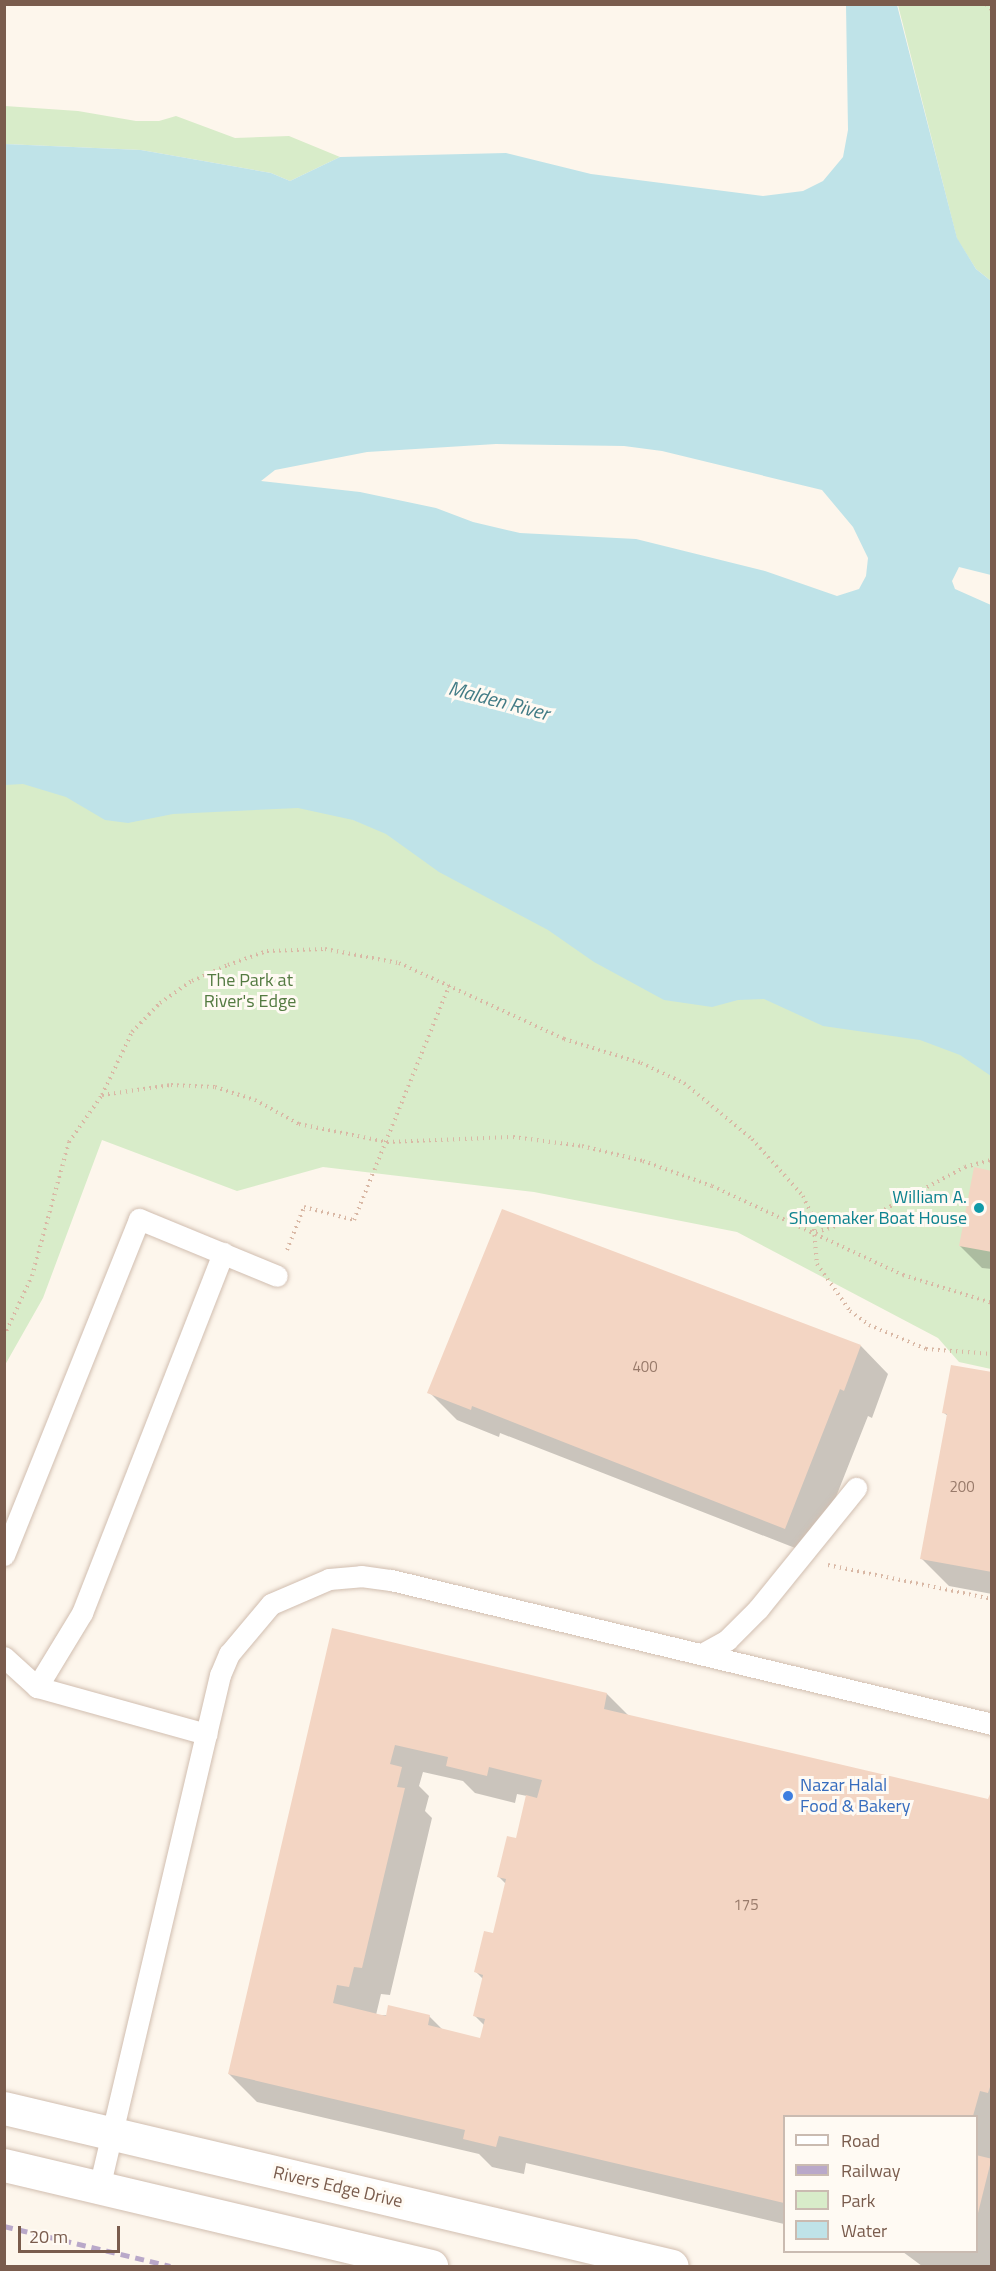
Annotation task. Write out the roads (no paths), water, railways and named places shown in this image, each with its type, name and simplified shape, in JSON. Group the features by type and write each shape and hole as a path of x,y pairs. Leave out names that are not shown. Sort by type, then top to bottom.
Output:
{"main road":[{"name":"Rivers Edge Drive","path":"4,2108 672,2266"},
{"path":"4,2165 431,2266"}],"lane":[{"path":"4,1555 139,1219 277,1276"},
{"path":"37,1687 82,1613 223,1253"},
{"path":"702,1654 727,1640 758,1609 856,1488"},
{"path":"99,2188 224,1664 250,1625 271,1604 329,1579 361,1576 391,1580 992,1724"},
{"path":"4,1657 37,1687 207,1734"}],"water":[{"name":"Malden River","path":"846,5 897,5 957,238 976,269 991,281 991,575 959,567 952,581 955,589 991,605 991,1076 960,1055 920,1040 823,1026 764,999 738,1000 712,1007 664,1000 594,962 548,930 439,872 386,834 353,820 298,808 173,814 128,823 105,820 66,797 23,784 5,785 5,144 141,150 271,173 290,181 340,157 506,153 591,174 763,196 803,191 823,181 843,157 848,130","holes":["496,444 624,446 662,451 822,490 853,527 868,558 866,576 859,589 837,596 765,571 636,539 520,533 473,522 436,508 360,492 261,481 275,470 367,452"]}],"railway":[{"path":"4,2226 170,2266"}],"place":[{"name":"William A. Shoemaker Boat House","path":"979,1208"},
{"name":"Nazar Halal Food & Bakery","path":"788,1796"}],"park label":[{"name":"The Park at River's Edge","path":"250,991"}]}
